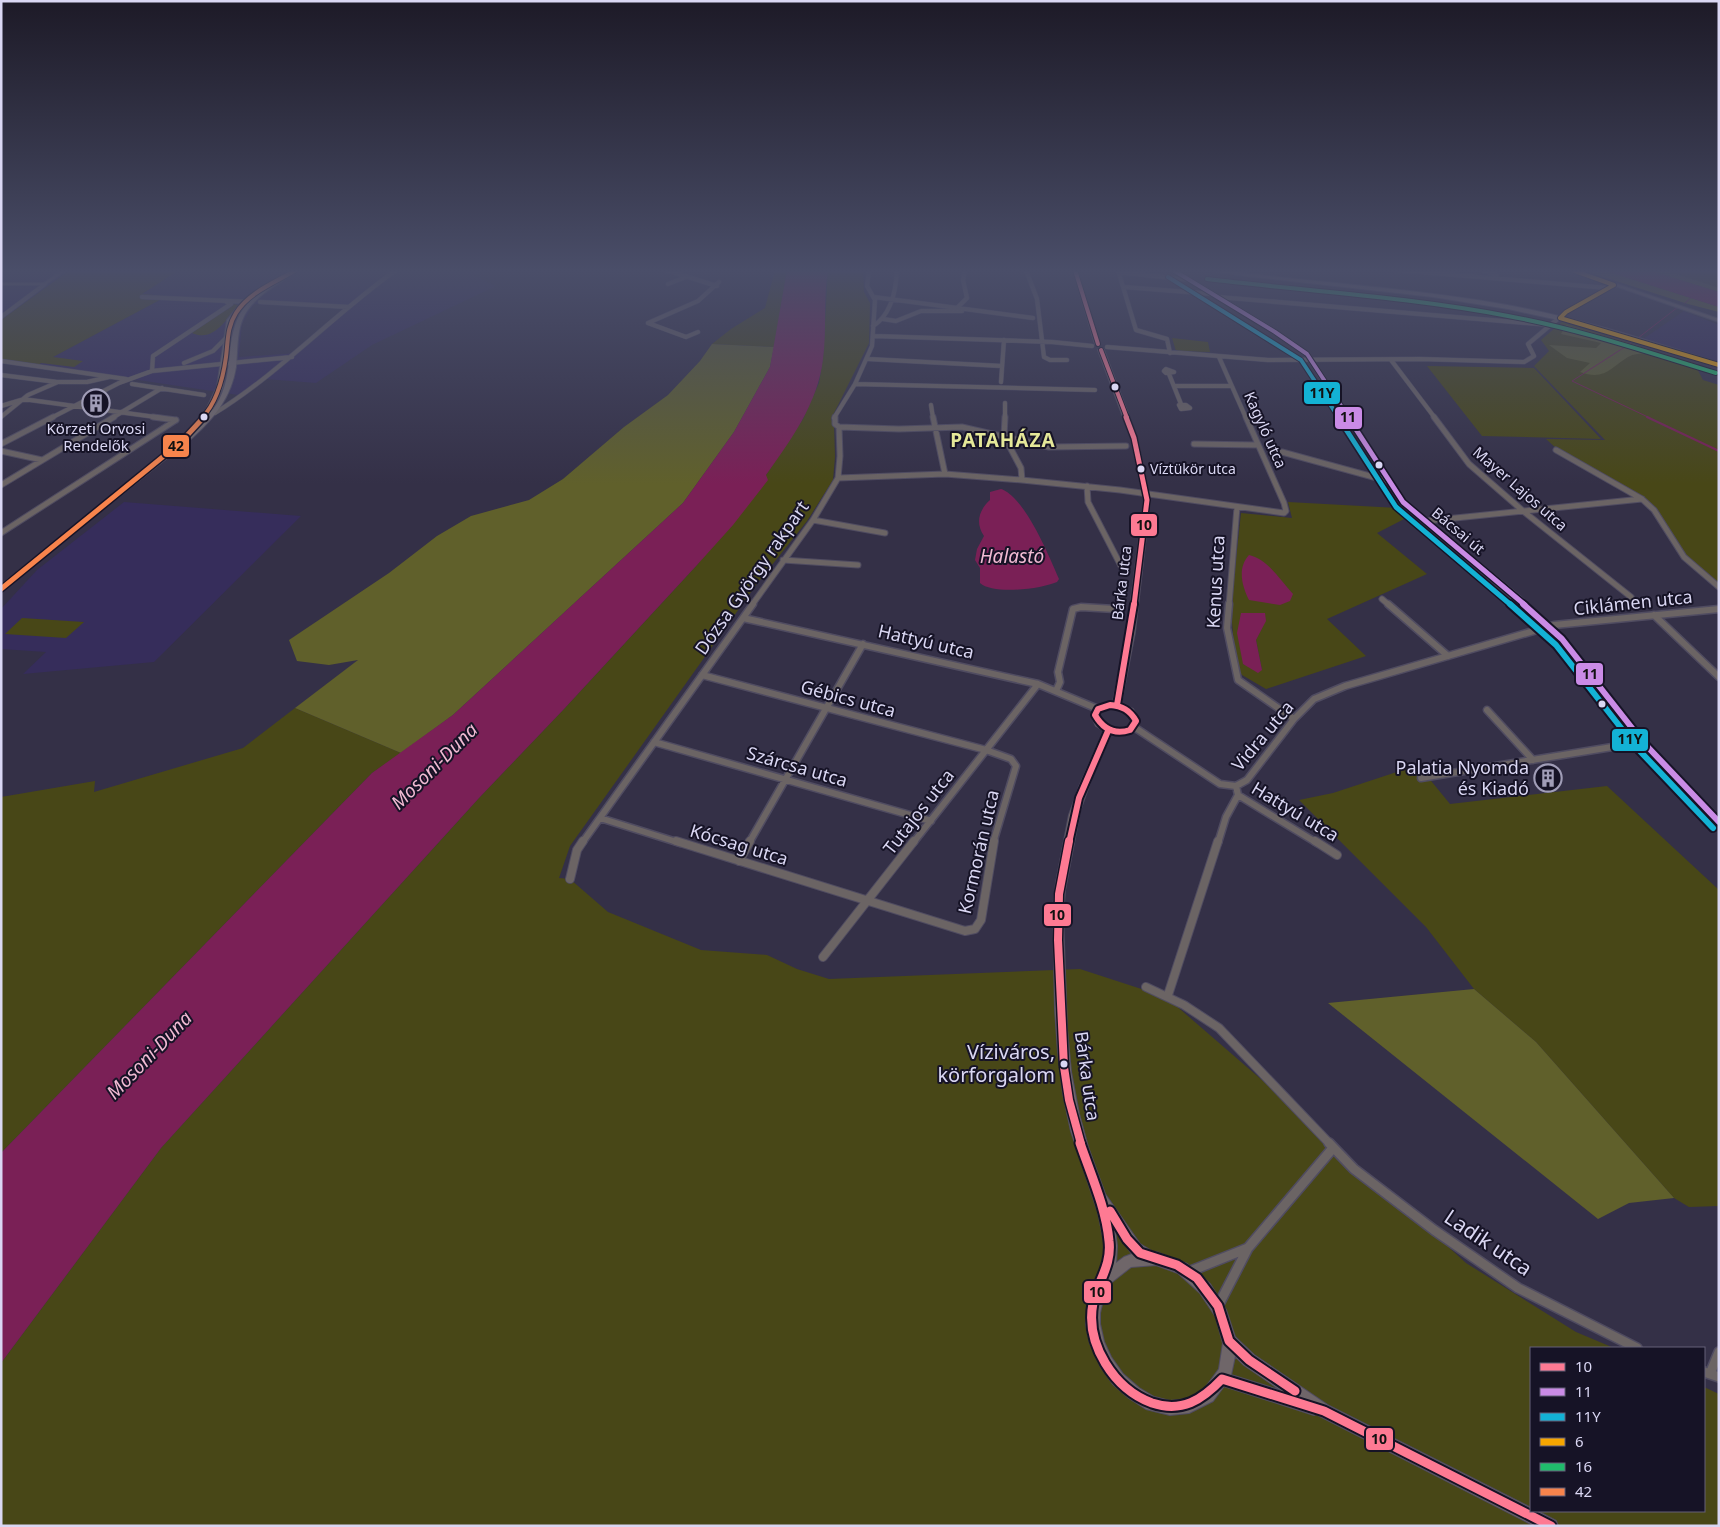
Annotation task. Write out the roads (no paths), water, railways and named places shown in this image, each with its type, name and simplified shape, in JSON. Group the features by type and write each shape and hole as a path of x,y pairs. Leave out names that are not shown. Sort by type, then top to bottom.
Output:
{"main road":[{"path":"1,589 181,442 207,413 215,400 220,387 227,341"},
{"path":"181,442 190,437 215,413 227,394 237,341"},
{"path":"1642,341 1719,365"}],"street":[{"path":"155,370 154,356 176,341"},
{"path":"2,444 128,379 216,351 224,341"},
{"path":"215,413 237,399 310,341"},
{"name":"Dózsa György rakpart","path":"570,879 577,850 812,520 838,478 840,456 839,427 835,424 834,418 868,359 873,341"},
{"path":"1001,382 1004,341"},
{"path":"1029,341 1218,357 1503,364 1522,362 1534,356 1534,353 1528,347 1528,344 1531,341"},
{"name":"Bárka utca","path":"1098,341 1134,438 1146,494 1146,513 1131,632 1117,705"},
{"path":"1167,341 1170,353"},
{"name":"Bácsai út","path":"1289,341 1312,360 1403,502 1549,626 1573,652 1643,742 1719,822"},
{"path":"1044,342 1044,357 1050,360 1067,360"},
{"path":"185,362 294,355"},
{"name":"Kagyló utca","path":"1218,357 1286,511 1284,513 1237,507"},
{"path":"868,359 1002,366"},
{"path":"155,370 225,360"},
{"name":"Mayer Lajos utca","path":"1391,360 1469,464 1523,511 1631,597"},
{"path":"1,361 128,379"},
{"path":"1169,374 1181,404"},
{"path":"1,375 58,382 87,382 112,377"},
{"path":"1,406 21,400 58,382"},
{"path":"132,384 204,395"},
{"path":"855,384 1095,390"},
{"path":"1175,386 1231,386"},
{"path":"1,485 162,388"},
{"path":"1,417 21,400 30,400 176,420 1,534"},
{"path":"1,402 9,403"},
{"path":"1005,403 1004,436 1021,468 1022,480"},
{"path":"931,405 934,428 945,474"},
{"path":"839,427 899,429 962,427 1049,447 1126,446"},
{"path":"1194,444 1258,445"},
{"path":"1,450 42,460"},
{"path":"1556,450 1642,499 1654,510 1684,557 1719,587"},
{"path":"1282,452 1388,481"},
{"path":"838,478 945,474 1087,486 1237,507"},
{"path":"1087,486 1088,502 1121,566"},
{"path":"1426,521 1642,499"},
{"name":"Kenus utca","path":"1237,507 1227,628 1234,667 1238,680 1294,719"},
{"path":"812,520 885,533"},
{"path":"783,560 858,565"},
{"path":"1382,599 1448,656"},
{"path":"1056,691 1060,682 1058,672 1073,609 1081,607 1115,610"},
{"name":"Ciklámen utca","path":"1549,626 1719,609"},
{"path":"1654,616 1719,677"},
{"name":"Hattyú utca","path":"743,618 1038,684 1098,709"},
{"name":"Vidra utca","path":"1168,995 1226,817 1238,795 1236,786 1248,780 1294,719 1314,699 1345,686 1549,626"},
{"path":"740,860 863,644"},
{"name":"Gébics utca","path":"702,675 986,750"},
{"name":"Tutajos utca","path":"823,957 1038,684"},
{"path":"1117,705 1132,713 1136,721 1134,727 1122,732 1108,730 1099,724 1096,720 1098,709 1117,705"},
{"path":"1487,710 1533,760"},
{"name":"Hattyú utca","path":"1134,727 1220,784 1236,786"},
{"name":"Bárka utca","path":"1098,1192 1082,1148 1073,1116 1067,1083 1063,1051 1059,972 1058,898 1076,807 1108,730"},
{"name":"Szárcsa utca","path":"654,742 931,821"},
{"path":"1421,778 1643,742"},
{"name":"Kormorán utca","path":"868,901 965,931 975,929 981,920 991,850 1016,766 1011,759 986,750"},
{"name":"Hattyú utca","path":"1238,795 1337,855"},
{"name":"Kócsag utca","path":"600,818 868,901"},
{"name":"Ladik utca","path":"1146,987 1168,995 1193,1009 1219,1028 1354,1169 1434,1230 1518,1288 1635,1347"},
{"path":"1218,1306 1248,1248 1333,1148"},
{"path":"1098,1192 1134,1249 1153,1258 1176,1265 1188,1272 1205,1287 1223,1317 1229,1341 1228,1361 1222,1379 1208,1395 1190,1405 1180,1407 1157,1405 1141,1398 1125,1387 1108,1368 1100,1351 1094,1334 1094,1305 1109,1267 1111,1245 1098,1192"},
{"path":"1188,1272 1248,1248"},
{"path":"1103,1281 1122,1264 1142,1258 1153,1258"},
{"path":"1229,1341 1249,1360 1324,1411 1551,1526"},
{"path":"1711,1374 1719,1352"},
{"path":"1222,1379 1324,1411"}],"water":[{"name":"Mosoni-Duna","path":"775,341 824,341 823,359 816,391 794,435 766,475 768,480 733,525 697,565 479,798 161,1148 1,1363 1,1153 372,773 453,715 683,503 734,432 770,367"},
{"name":"Halastó","path":"1001,489 1010,494 1019,503 1035,528 1059,579 1057,582 1040,587 1017,590 995,589 980,583 980,568 975,560 977,549 984,536 979,522 981,512 990,500 990,492"},
{"path":"1249,555 1262,561 1274,571 1293,594 1290,601 1280,605 1249,600 1244,589 1242,571 1245,560"},
{"path":"1241,613 1265,613 1266,621 1256,640 1262,670 1258,673 1243,664 1237,633"}],"waterway":[{"path":"1631,343 1572,381 1650,418"},
{"path":"1647,417 1719,451"}],"place":[{"name":"Körzeti Orvosi Rendelők","path":"96,403"},
{"name":"Víztükör utca","path":"1141,469"},
{"name":"Palatia Nyomda és Kiadó","path":"1548,778"},
{"name":"Víziváros, körforgalom","path":"1064,1064"}],"district":[{"name":"PATAHÁZA","path":"1003,440"}]}
